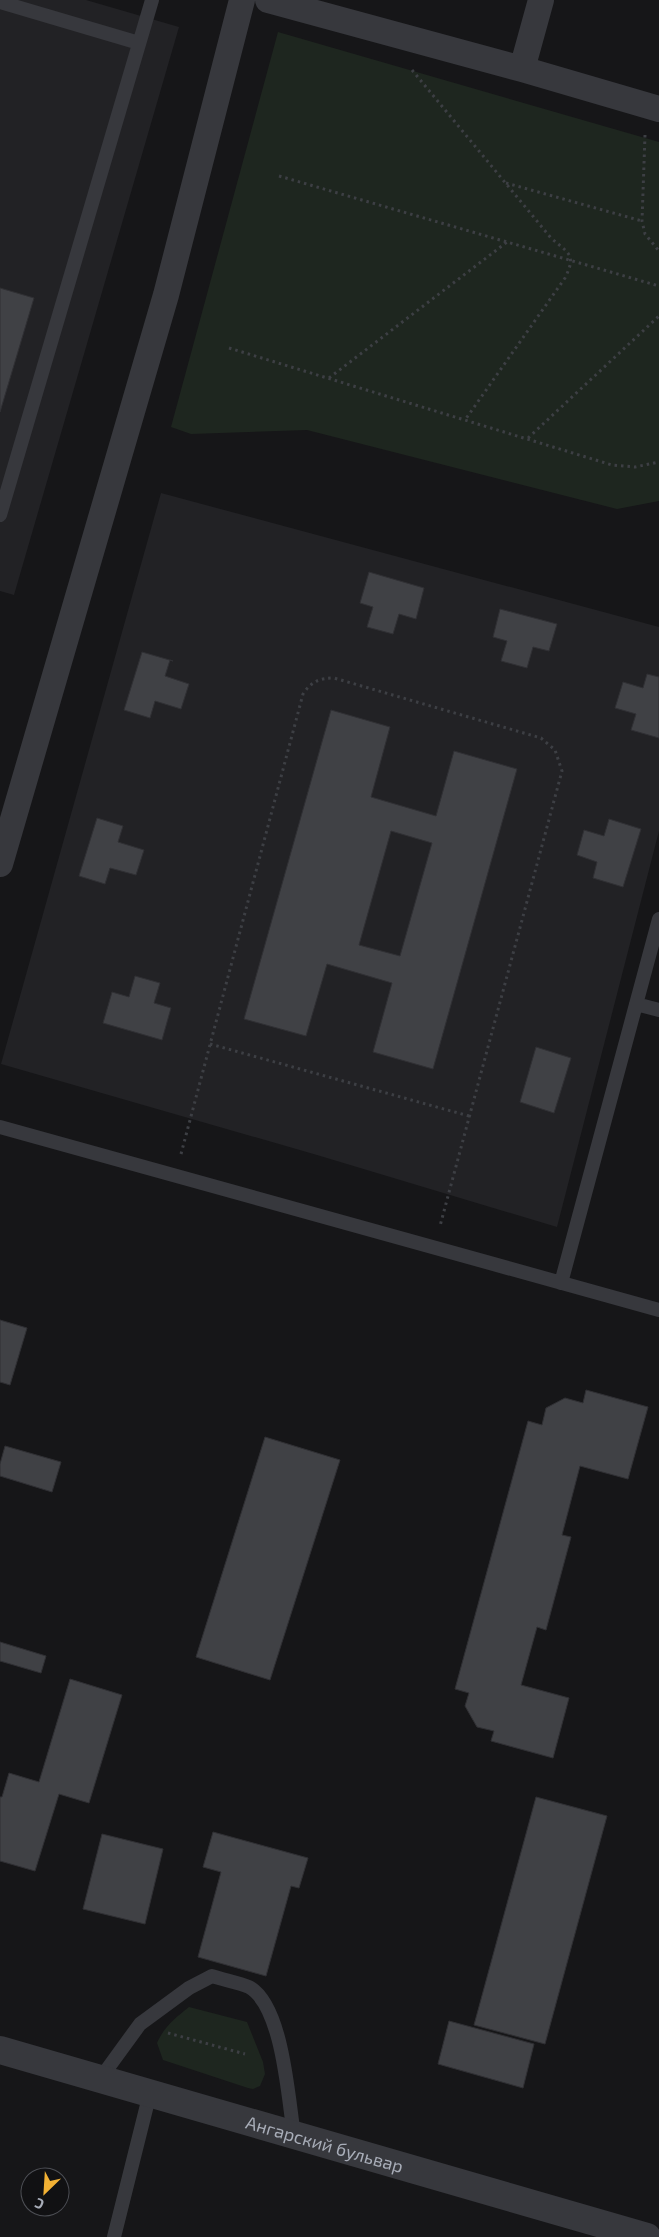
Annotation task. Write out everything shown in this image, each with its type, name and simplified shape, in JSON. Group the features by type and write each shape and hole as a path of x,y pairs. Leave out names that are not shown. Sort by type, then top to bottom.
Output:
{"street":[{"path":"0,864 166,295 242,0"},
{"path":"268,0 522,69 659,109"},
{"path":"522,69 541,0"},
{"name":"Ангарский бульвар","path":"0,2050 648,2237"}],"lane":[{"path":"0,515 152,0"},
{"path":"0,2 139,43"},
{"path":"561,1283 659,919"},
{"path":"636,1004 659,1010"},
{"path":"0,1127 659,1310"},
{"path":"100,2079 140,2024 189,1988 212,1976 249,1988 268,2007 284,2066 294,2134"},
{"path":"114,2237 150,2093"}],"path":[{"path":"410,67 551,238 570,255 572,261 565,278 465,420"},
{"path":"645,134 642,221 645,234 659,251"},
{"path":"279,176 659,286"},
{"path":"506,183 642,221"},
{"path":"328,378 508,242"},
{"path":"527,439 659,316"},
{"path":"229,348 623,467 644,466 659,462"},
{"path":"175,1176 303,694 308,686 317,680 334,678 541,738 550,744 559,759 562,771 435,1248"},
{"path":"210,1044 469,1116"},
{"path":"162,2032 245,2054"}],"shaded area":[{"path":"0,0 86,0 179,27 14,595 0,591"},
{"path":"278,32 659,142 659,501 617,509 307,430 191,434 171,427"},
{"path":"161,493 659,627 659,831 557,1227 317,1155 1,1064"},
{"path":"189,2007 247,2022 263,2062 265,2074 260,2086 253,2089 248,2088 163,2060 157,2043 170,2023"}],"building":[{"path":"0,288 34,298 0,412"},
{"path":"369,572 424,588 416,619 399,614 393,634 367,627 373,607 360,603"},
{"path":"500,609 557,624 549,651 533,647 527,668 501,661 507,641 493,637"},
{"path":"142,652 170,660 165,676 189,684 181,709 155,701 150,718 124,710"},
{"path":"647,674 659,677 659,738 631,730 636,714 615,708 623,682 643,688"},
{"path":"331,710 390,727 371,797 436,816 454,751 517,769 433,1069 373,1052 392,983 327,964 306,1036 244,1019","holes":["391,831 432,843 400,956 359,945"]},
{"path":"97,818 123,826 118,842 144,850 136,875 110,868 105,884 79,876"},
{"path":"609,819 641,829 623,887 593,878 597,862 577,855 584,830 604,836"},
{"path":"135,976 160,983 154,1003 171,1008 162,1040 103,1023 112,992 129,997"},
{"path":"536,1047 571,1058 554,1113 520,1102"},
{"path":"0,1320 27,1328 10,1385 0,1382"},
{"path":"586,1390 648,1407 628,1479 580,1466 562,1535 571,1537 546,1630 537,1627 521,1685 569,1698 553,1758 491,1741 494,1731 477,1727 465,1706 469,1693 455,1689 528,1421 542,1425 546,1408 565,1398 583,1403"},
{"path":"265,1437 340,1460 270,1680 196,1657"},
{"path":"5,1446 61,1462 52,1492 0,1476 0,1464"},
{"path":"0,1642 46,1656 41,1673 0,1661"},
{"path":"70,1679 122,1695 89,1803 59,1794 35,1871 0,1861 0,1797 2,1797 9,1773 39,1782"},
{"path":"536,1797 607,1816 545,2044 474,2025"},
{"path":"213,1832 308,1858 299,1888 291,1886 266,1976 198,1957 221,1872 203,1867"},
{"path":"102,1834 163,1849 145,1924 83,1909"},
{"path":"449,2021 534,2044 523,2088 438,2064"}]}
